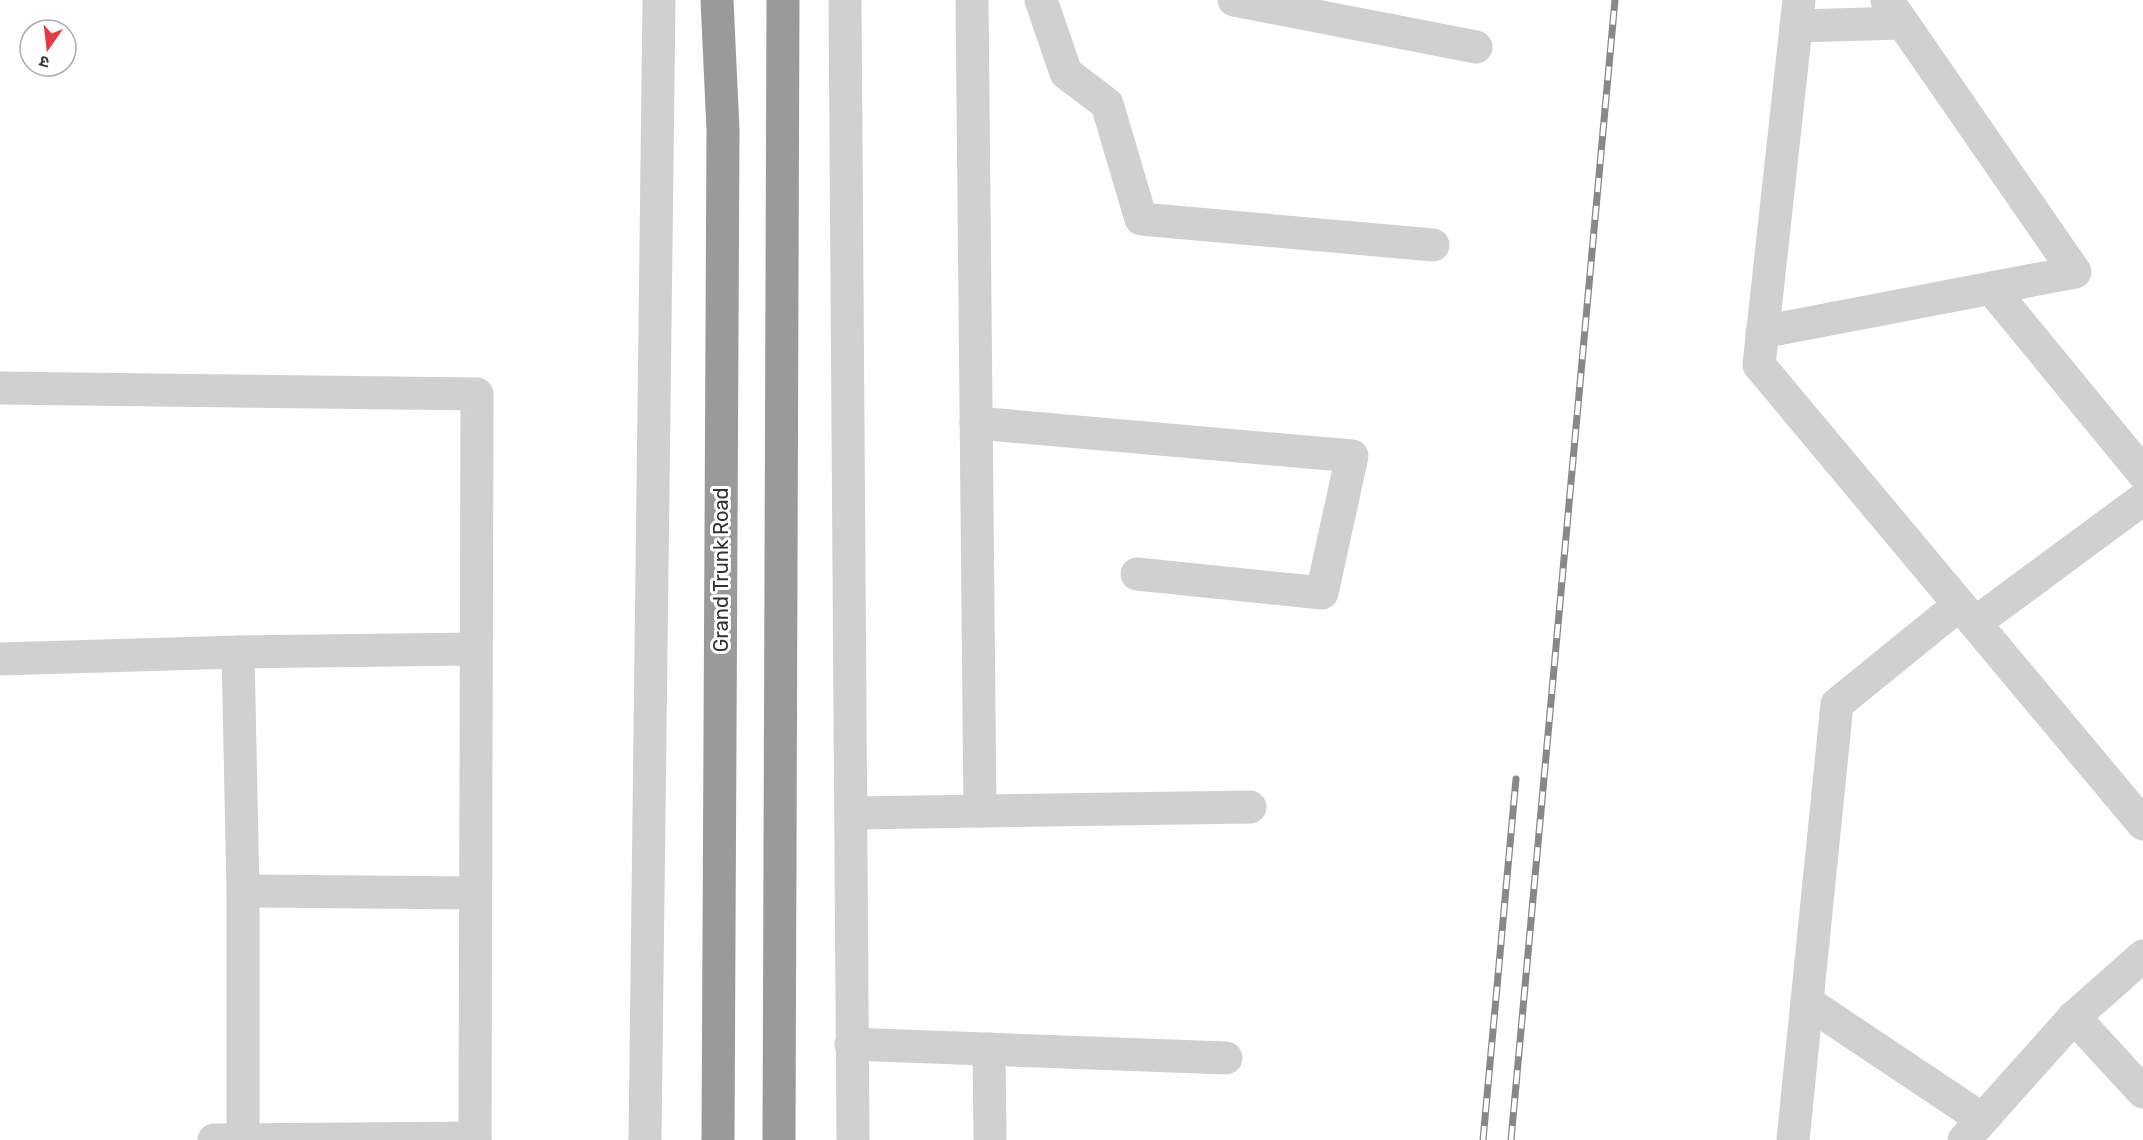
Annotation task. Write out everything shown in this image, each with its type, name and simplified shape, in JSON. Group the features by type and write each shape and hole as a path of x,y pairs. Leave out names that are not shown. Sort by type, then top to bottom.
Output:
{"highway":[{"name":"Grand Trunk Road","path":"717,0 723,130 718,1140"},
{"path":"778,1140 783,0"}],"street":[{"path":"645,1140 659,0"},
{"path":"845,0 853,1140"},
{"path":"972,0 980,811"},
{"path":"1041,0 1066,74 1107,104 1141,219 1433,245"},
{"path":"1234,0 1363,12 1476,47"},
{"path":"1762,332 2075,272 1895,11 1797,13 1762,332 1759,365 2143,824"},
{"path":"1991,288 2143,473"},
{"path":"0,388 477,394 475,1139 228,1139 243,891 238,652"},
{"path":"976,423 1352,456 1322,594 1137,574"},
{"path":"1792,1140 1837,704 1967,614 2143,500"},
{"path":"0,659 238,652 476,649"},
{"path":"852,813 1250,807"},
{"path":"243,891 475,893"},
{"path":"1807,1002 1973,1129 2074,1017 2143,956"},
{"path":"2074,1017 2143,1092"},
{"path":"851,1044 1226,1058"},
{"path":"989,1049 990,1140"}],"railway":[{"path":"1511,1140 1615,0"},
{"path":"1483,1140 1516,779"}]}
